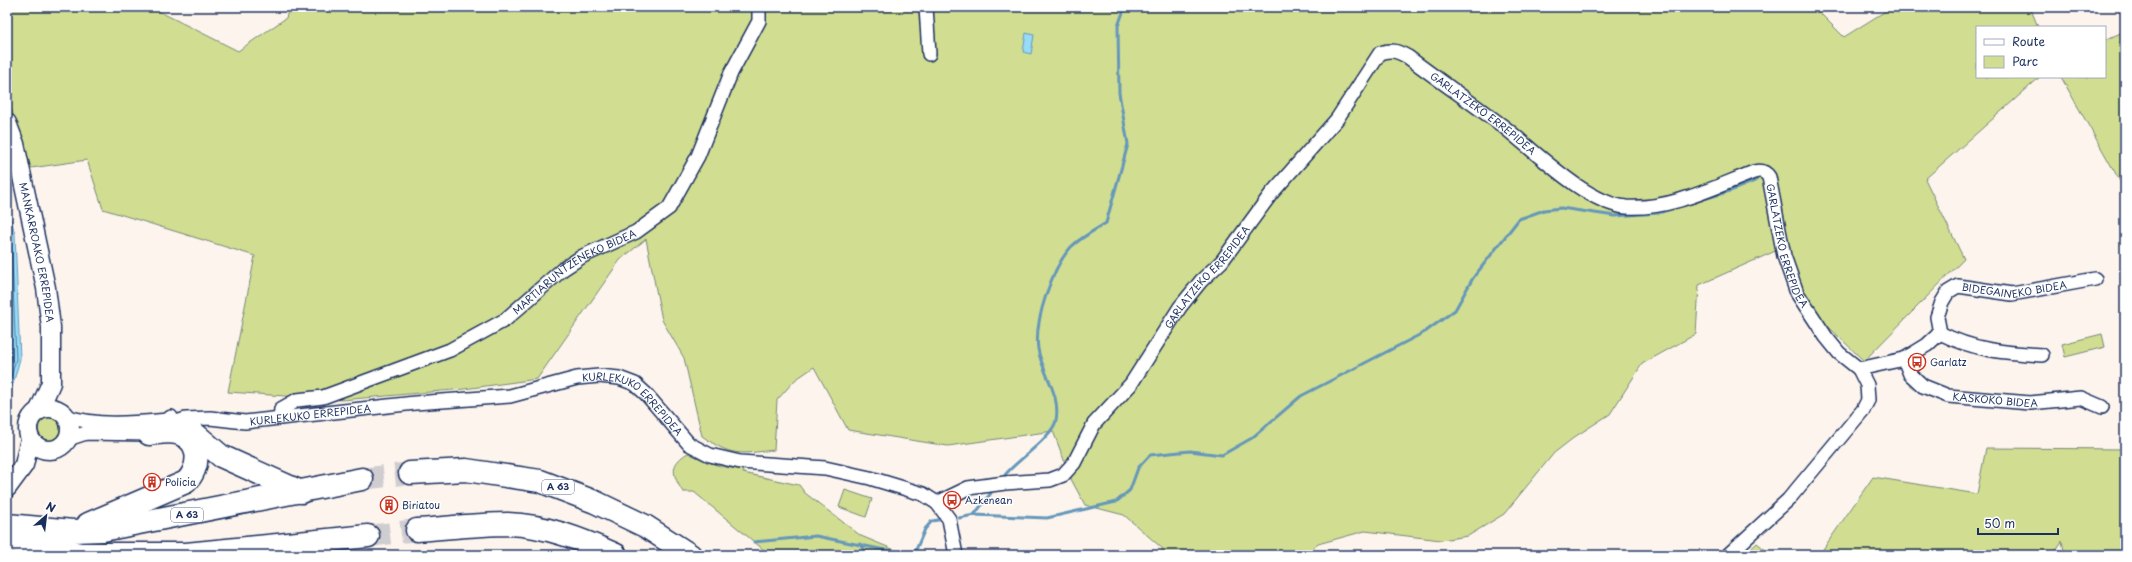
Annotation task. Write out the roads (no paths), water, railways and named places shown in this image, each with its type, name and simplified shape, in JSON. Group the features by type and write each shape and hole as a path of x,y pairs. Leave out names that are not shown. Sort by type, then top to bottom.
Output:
{"highway":[{"path":"172,421 194,431 221,456 301,492"},
{"path":"73,531 178,486 190,478 197,466 197,459 193,444 188,438 169,432 149,434"},
{"name":"A 63","path":"410,473 466,470 540,481 595,502 645,526 690,555"},
{"name":"A 63","path":"8,530 103,530 138,525 362,479"},
{"path":"417,530 509,524 549,530 594,545 616,555"},
{"name":"A 63","path":"8,530 82,554 186,554 358,537 321,555"}],"main road":[{"name":"MANKARROAKO ERREPIDEA","path":"7,123 15,144 46,288 51,327 51,383 63,413"},
{"name":"MANKARROAKO ERREPIDEA","path":"39,410 51,383"},
{"path":"24,465 49,451 60,447 68,439 70,427 63,413 50,408 39,410 34,413 28,423 27,428 30,439 38,448 49,451"},
{"path":"7,488 24,465 30,439"}],"street":[{"name":"MARTIARUNTZENEKO BIDEA","path":"280,418 281,409 297,400 323,397 444,353 505,320 563,269 584,256 636,232 669,208 698,156 731,73 759,21 760,7"},
{"path":"926,7 929,54"},
{"name":"GARLATZEKO ERREPIDEA","path":"937,503 968,488 1005,483 1050,480 1063,475 1074,464 1094,424 1130,384 1180,307 1201,281 1222,261 1271,194 1337,119 1380,53 1389,50 1397,51 1408,58 1502,126 1580,188 1608,203 1638,207 1659,204 1689,196 1754,172 1760,171 1767,173 1784,256 1796,294 1839,353 1859,370 1867,385 1868,400 1863,410 1788,500 1728,555"},
{"name":"BIDEGAINEKO BIDEA","path":"1940,333 1937,317 1942,302 1948,292 1958,286 2012,294 2095,279"},
{"path":"1859,370 1904,359 1927,345 1940,333 1954,340 1997,352 2042,355"},
{"name":"KASKOKO BIDEA","path":"1904,359 1910,374 1923,386 1948,396 2030,403 2081,398 2102,407"},
{"name":"KURLEKUKO ERREPIDEA","path":"172,421 210,418 245,422 415,403 510,396 577,378 599,376 619,378 635,384 646,394 689,444 710,455 740,462 825,468 870,478 923,494 937,503 949,519 956,555"},
{"path":"63,413 85,421 134,424 172,421"},
{"path":"68,439 91,433 149,434 172,421"}],"water":[{"path":"1026,33 1034,35 1031,54 1023,52"},
{"path":"7,205 15,234 20,359 7,405"}],"waterway":[{"path":"1005,475 1042,441 1054,426 1057,410 1056,401 1038,349 1037,337 1042,310 1051,281 1064,256 1079,240 1106,223 1128,144 1119,93 1118,26 1125,7"},
{"path":"974,515 1047,518 1116,502 1130,490 1138,468 1150,455 1190,451 1222,455 1252,438 1301,396 1425,332 1455,310 1473,278 1519,219 1544,210 1561,208 1615,216 1658,213 1730,191 1757,180"},
{"path":"959,518 974,515 991,493"},
{"path":"754,542 816,536 895,552 915,552 925,529 932,521 938,520"},
{"path":"860,544 868,555"},
{"path":"7,552 13,555"}],"tunnel":[{"path":"362,479 410,473"},
{"path":"368,536 417,530"}],"place":[{"name":"Garlatz","path":"1917,362"},
{"name":"Policia","path":"152,482"},
{"name":"Azkenean","path":"952,500"},
{"name":"Biriatou","path":"389,505"}]}
